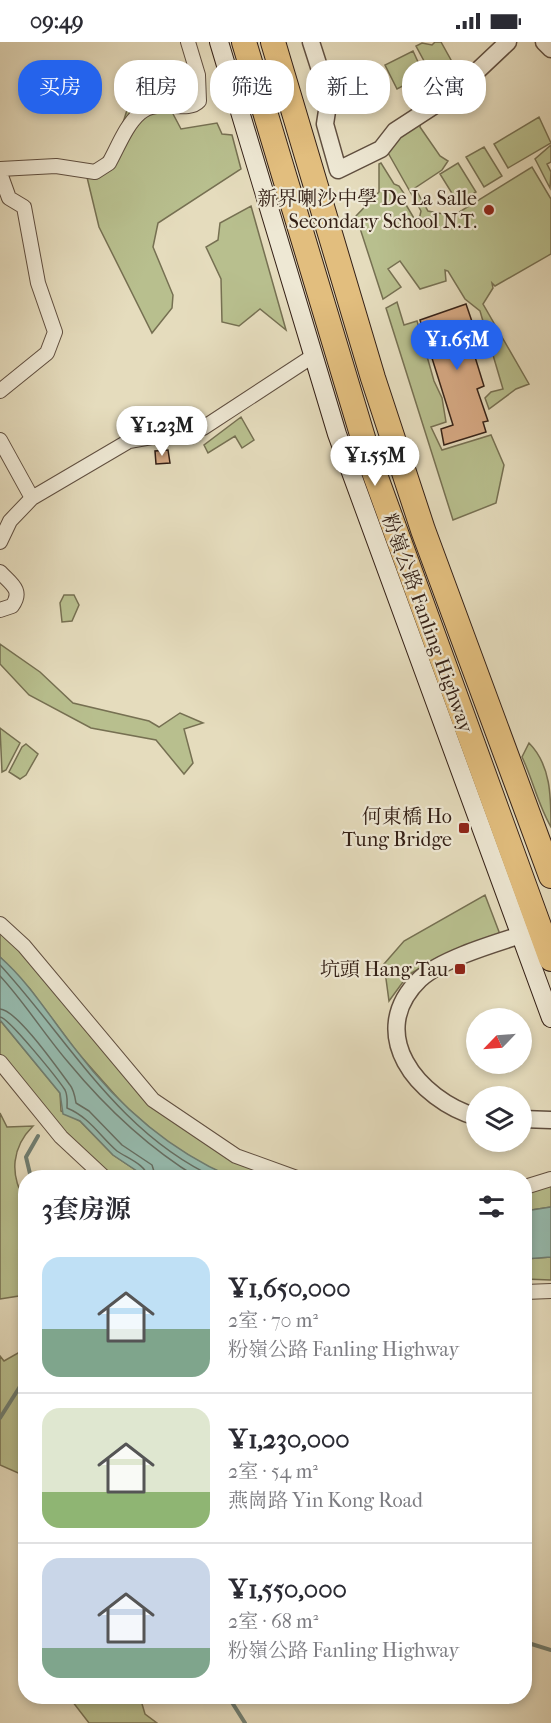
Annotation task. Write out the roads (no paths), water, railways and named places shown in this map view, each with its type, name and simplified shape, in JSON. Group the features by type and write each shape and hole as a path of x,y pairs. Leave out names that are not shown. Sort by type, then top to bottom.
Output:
{"highway":[{"name":"粉嶺公路 Fanling Highway","path":"244,42 370,461 551,958"},
{"name":"粉嶺公路 Fanling Highway","path":"273,42 366,356 419,519 551,876"}],"main road":[{"path":"219,42 337,434 551,1018"}],"street":[{"path":"0,391 47,352 55,332 38,283 24,207 9,198 0,171 56,166 95,172 102,169 109,162 139,114 159,105 190,106 199,101 198,75 188,42"},
{"path":"311,42 329,98 325,124 338,170 381,149 395,131 455,92 508,42"},
{"path":"544,42 551,49"},
{"path":"0,542 10,521 32,498 129,441 203,428 313,356"},
{"path":"0,441 32,498"},
{"path":"0,572 15,585 17,594 12,606 0,610"},
{"path":"0,924 24,946 153,1100 236,1156 275,1170"},
{"path":"466,1113 446,1105 411,1075 398,1039 401,1009 411,990 422,977 438,967 521,935"},
{"path":"0,1062 56,1130 97,1170"},
{"path":"532,1119 549,1120"},
{"path":"532,1185 551,1179"},
{"path":"532,1292 551,1291"}],"water":[{"path":"0,957 31,990 92,1070 127,1107 166,1139 216,1170 136,1170 113,1155 80,1121 63,1114 60,1093 0,1020"},
{"path":"551,1207 551,1257 532,1258 532,1210"}],"waterway":[{"path":"29,1170 26,1157 38,1136"},
{"path":"0,1418 18,1390"},
{"path":"532,1644 551,1650"},
{"path":"233,1704 245,1723"}],"place":[{"name":"新界喇沙中學 De La Salle Secondary School N.T.","path":"489,210"},
{"name":"何東橋 Ho Tung Bridge","path":"464,828"},
{"name":"坑頭 Hang Tau","path":"460,969"}]}
